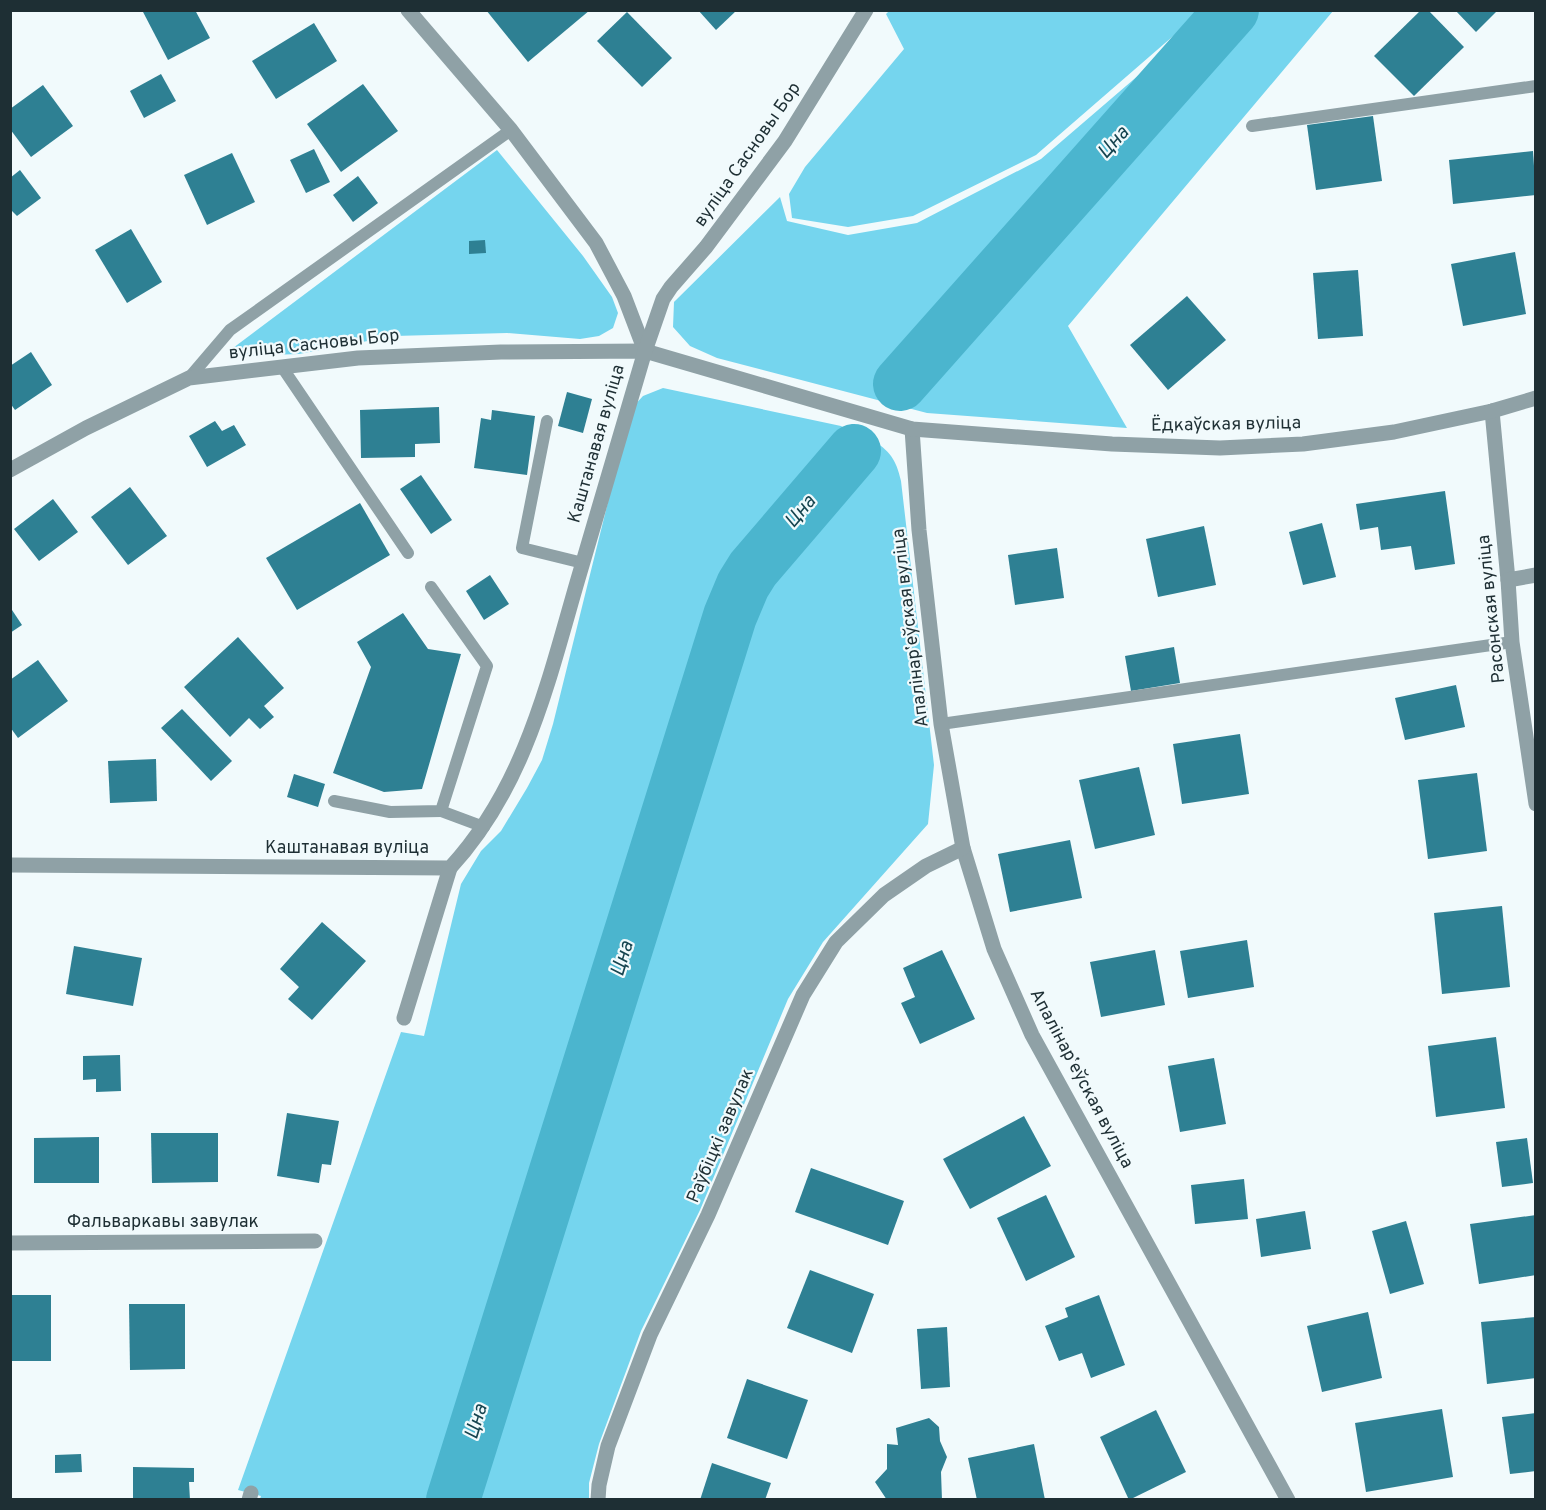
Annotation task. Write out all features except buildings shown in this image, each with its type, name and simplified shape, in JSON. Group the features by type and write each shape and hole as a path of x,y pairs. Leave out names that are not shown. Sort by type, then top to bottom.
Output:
{"street":[{"path":"408,10 511,130 596,243 624,296 645,351"},
{"name":"вуліца Сасновы Бор","path":"645,351 663,299 670,287 706,247 785,141 866,10"},
{"name":"вуліца Сасновы Бор","path":"10,470 86,428 189,378 370,357 501,352 645,351 912,429"},
{"name":"Каштанавая вуліца","path":"10,865 450,868 484,827 509,784 537,717 645,351"},
{"name":"Ёдкаўская вуліца","path":"912,429 1112,444 1220,448 1303,444 1371,435 1492,411 1536,398"},
{"name":"Расонская вуліца","path":"1492,411 1512,642 1536,804"},
{"name":"Апалінарʼеўская вуліца","path":"912,429 919,530 941,724 963,848 994,949 1032,1035 1288,1500"},
{"path":"1508,580 1536,575"},
{"name":"Раўбіцкі завулак","path":"598,1500 608,1446 650,1335 708,1215 803,995 836,942 884,895 926,866 963,848"},
{"path":"404,1018 450,868"},
{"name":"Фальваркавы завулак","path":"10,1243 315,1241"}],"lane":[{"path":"1252,126 1536,86"},
{"path":"189,378 230,330 511,130"},
{"path":"282,367 408,553"},
{"path":"547,421 522,548 583,563"},
{"path":"431,587 487,666 441,811"},
{"path":"941,724 1512,642"},
{"path":"334,801 390,812 441,811 484,827"}],"shaded area":[{"path":"1210,10 1333,11 1068,326 1127,428 927,413 717,358 690,346 673,327 674,302 780,197 787,221 848,235 917,223 1041,159 1204,19"},
{"path":"889,11 1202,11 1036,155 913,216 848,227 792,218 789,194 805,167 904,49 886,14"},
{"path":"497,150 583,256 612,297 618,313 613,328 599,336 580,339 507,333 394,336 299,354 243,356 235,354 233,348"},
{"path":"663,388 841,426 855,436 734,574 434,1499 260,1499 261,1496 238,1490 401,1032 424,1036 461,884 481,851 501,831 542,760 553,724 631,409 643,396"},
{"path":"871,439 891,456 901,481 934,765 928,824 823,942 788,999 700,1210 641,1331 599,1444 589,1483 589,1499 463,1499 749,591"}],"waterway":[{"name":"Цна","path":"900,384 1232,10"},
{"name":"Цна","path":"453,1500 730,616 743,585 753,569 854,451"}]}
